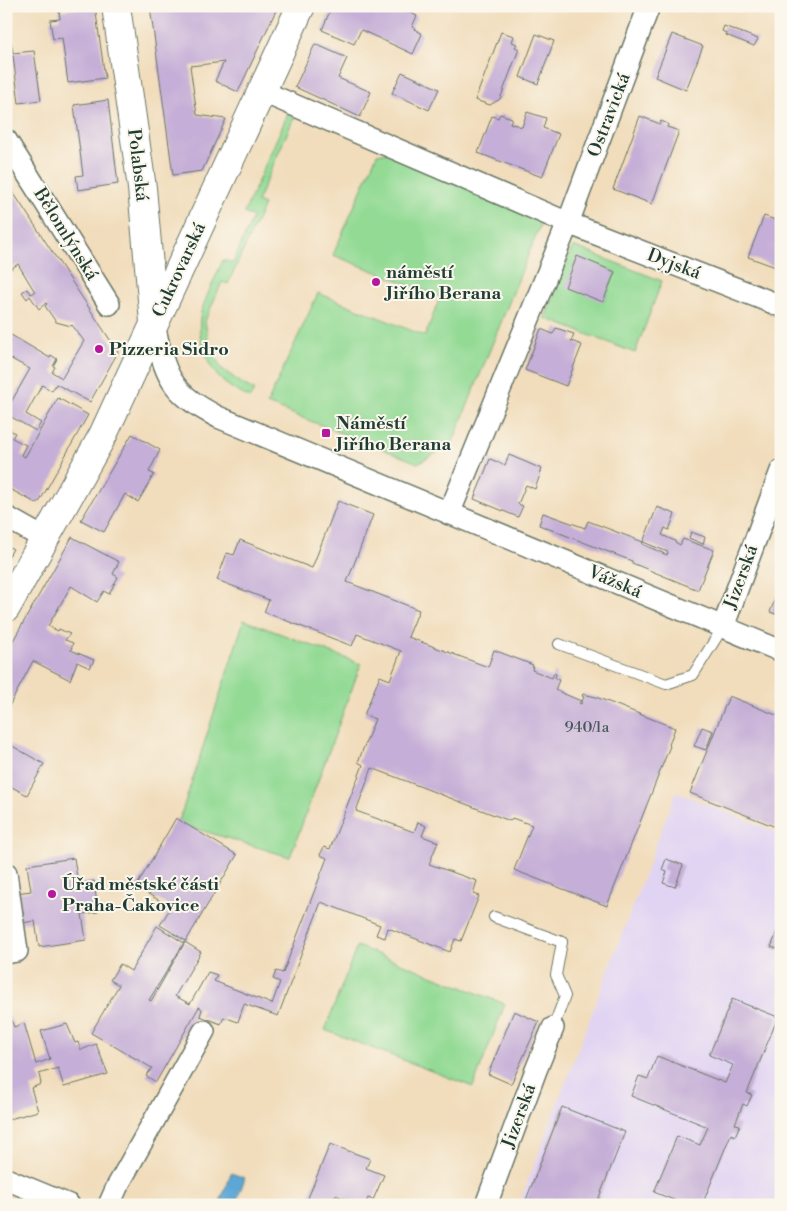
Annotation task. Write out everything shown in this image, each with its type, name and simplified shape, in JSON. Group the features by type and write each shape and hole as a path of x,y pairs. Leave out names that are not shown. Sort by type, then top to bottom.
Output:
{"street":[{"name":"Polabská","path":"116,6 142,188 154,324"},
{"name":"Cukrovarská","path":"6,608 103,435 300,6"},
{"name":"Ostravická","path":"568,223 649,6"},
{"path":"154,324 161,357 169,378 180,394 197,407 449,514 568,223 261,91"},
{"name":"Bělomlýnská","path":"6,140 109,304"},
{"name":"Dyjská","path":"568,223 781,306"},
{"name":"Jizerská","path":"723,627 781,471"},
{"name":"Vážská","path":"449,514 781,652"},
{"path":"6,517 46,539"},
{"path":"6,873 17,951 6,953"},
{"name":"Jizerská","path":"486,1205 553,1028"},
{"path":"109,1205 117,1187 204,1031"},
{"path":"6,1180 69,1205"}],"lane":[{"path":"559,644 666,684 693,675 723,627"},
{"path":"494,917 562,942 556,974 565,996 553,1028"}],"shaded area":[{"path":"676,792 781,834 781,1205 596,1205 625,1132 562,1107 524,1205 519,1205"}],"green space":[{"path":"289,111 296,113 257,202 264,205 228,284 222,282 205,321 209,345 221,368 254,390 250,398 230,387 209,363 201,342 200,319 204,303 223,260 233,263 253,217 244,213"},
{"path":"387,152 543,218 452,444 418,463 267,404 318,293 425,336 440,297 333,255 377,154"},
{"path":"573,246 662,281 635,353 545,318","holes":["577,257 615,272 603,302"]},
{"path":"244,620 361,664 290,857 190,827 179,821"},
{"path":"357,946 505,1004 473,1087 325,1030"}],"water":[{"path":"231,1173 245,1178 235,1205 219,1205"}],"building":[{"path":"95,6 105,78 68,83 62,38 53,39 50,20 60,19 59,11"},
{"path":"150,6 278,6 238,92 215,81 224,62 190,66 197,115 226,119 202,171 173,175"},
{"path":"332,6 395,6 417,16 412,27 422,34 413,54 361,30 354,44 322,30"},
{"path":"6,13 13,53 34,51 41,100 19,103 13,56 6,57"},
{"path":"724,26 758,39 754,46 726,35 722,31"},
{"path":"501,32 514,36 512,42 517,44 515,47 519,49 500,99 490,105 475,100"},
{"path":"536,34 554,41 538,84 520,77"},
{"path":"672,34 703,46 686,90 655,77"},
{"path":"315,44 347,58 338,78 371,92 360,117 295,87"},
{"path":"402,72 439,89 429,110 392,93"},
{"path":"108,100 118,184 78,190 76,176 83,175 74,105"},
{"path":"527,112 546,118 543,128 559,134 542,177 478,153 492,116 498,118 500,114 512,118 510,123 522,127"},
{"path":"640,116 660,124 661,121 668,124 667,127 679,131 652,204 613,189"},
{"path":"9,186 118,352 90,402 56,384 52,391 42,385 26,414 41,423 36,431 6,414 30,369 6,356 6,332 50,358 51,355 57,359 52,372 62,378 84,341 72,325 56,322 45,306 46,303 39,309 30,296 27,299 22,292 27,289 31,294 35,292 18,264 6,272 6,255 11,252 6,245 6,188"},
{"path":"764,216 781,222 781,269 748,257"},
{"path":"577,256 615,272 603,302 565,287"},
{"path":"556,328 574,334 571,341 582,345 566,386 525,370 541,329 553,334"},
{"path":"58,398 88,415 40,501 37,503 6,487 6,428 15,433 12,438 26,445 21,455 25,457"},
{"path":"132,434 160,450 149,472 154,474 138,502 125,494 104,532 81,520"},
{"path":"509,455 542,469 535,489 526,485 518,504 523,506 518,517 474,499 490,459 505,465"},
{"path":"338,501 373,515 347,582 419,610 408,637 488,667 494,650 533,665 532,670 552,678 554,673 556,674 555,678 559,680 555,690 581,701 579,703 581,704 584,697 582,696 583,694 596,697 675,728 670,746 607,906 514,870 532,825 512,818 510,821 372,768 356,811 414,832 418,822 426,826 422,836 438,842 429,864 477,881 473,894 479,896 461,941 455,939 450,952 388,928 385,938 376,935 380,925 321,902 278,1016 244,1004 238,1022 224,1017 221,1024 200,1016 202,1009 199,1007 156,1082 146,1076 152,1068 91,1033 119,985 110,980 120,964 131,971 157,926 184,943 149,1000 151,1001 185,942 201,952 175,996 190,1004 208,972 217,975 214,981 272,1004 280,982 273,979 276,971 283,973 327,858 320,855 324,847 330,849 363,765 358,762 375,719 364,715 380,676 390,680 401,651 357,634 352,646 264,612 269,600 217,580 227,553 234,555 240,540 312,568"},
{"path":"657,507 675,514 669,530 665,528 662,535 680,545 683,539 714,550 698,590 632,563 632,561 539,525 543,513 585,528 588,521 643,542","holes":["643,542 668,552 667,555 642,544"]},
{"path":"691,532 705,537 703,544 689,538"},
{"path":"72,537 119,562 113,574 118,577 109,594 104,591 97,602 71,586 48,626 70,634 65,640 73,643 71,650 94,660 90,668 77,662 70,680 33,661 6,712 6,653"},
{"path":"6,545 13,549 6,561"},
{"path":"781,585 781,616 770,612"},
{"path":"729,696 781,717 781,829 690,793"},
{"path":"702,727 713,731 706,750 694,746"},
{"path":"7,743 44,764 27,795 6,784"},
{"path":"176,818 237,855 186,941 160,925 171,907 136,887"},
{"path":"74,858 78,884 94,881 98,912 82,914 86,940 39,947 35,921 21,923 16,893 31,891 27,865"},
{"path":"666,859 683,865 675,887 663,883 667,872 662,870"},
{"path":"781,923 781,950 771,947"},
{"path":"732,999 778,1017 747,1093 752,1095 747,1106 743,1104 735,1124 740,1125 735,1136 731,1134 702,1205 686,1205 654,1192 677,1136 700,1145 708,1127 631,1096 639,1076 648,1079 657,1056 725,1083 733,1065 709,1055"},
{"path":"6,1008 14,1027 24,1023 36,1064 50,1059 41,1031 67,1024 75,1043 78,1042 81,1050 96,1044 108,1074 64,1087 58,1068 39,1074 41,1084 31,1088 38,1111 6,1120"},
{"path":"514,1011 539,1022 511,1084 488,1074"},
{"path":"562,1107 625,1132 596,1205 524,1205"},
{"path":"330,1144 370,1159 366,1168 384,1175 373,1200 368,1198 365,1205 362,1205 335,1195 331,1205 324,1205 308,1198"}],"place":[{"name":"náměstí Jiřího Berana","path":"376,282"},
{"name":"Pizzeria Sidro","path":"99,349"},
{"name":"Náměstí Jiřího Berana","path":"326,433"},
{"name":"Úřad městské části Praha-Čakovice","path":"52,894"}]}
